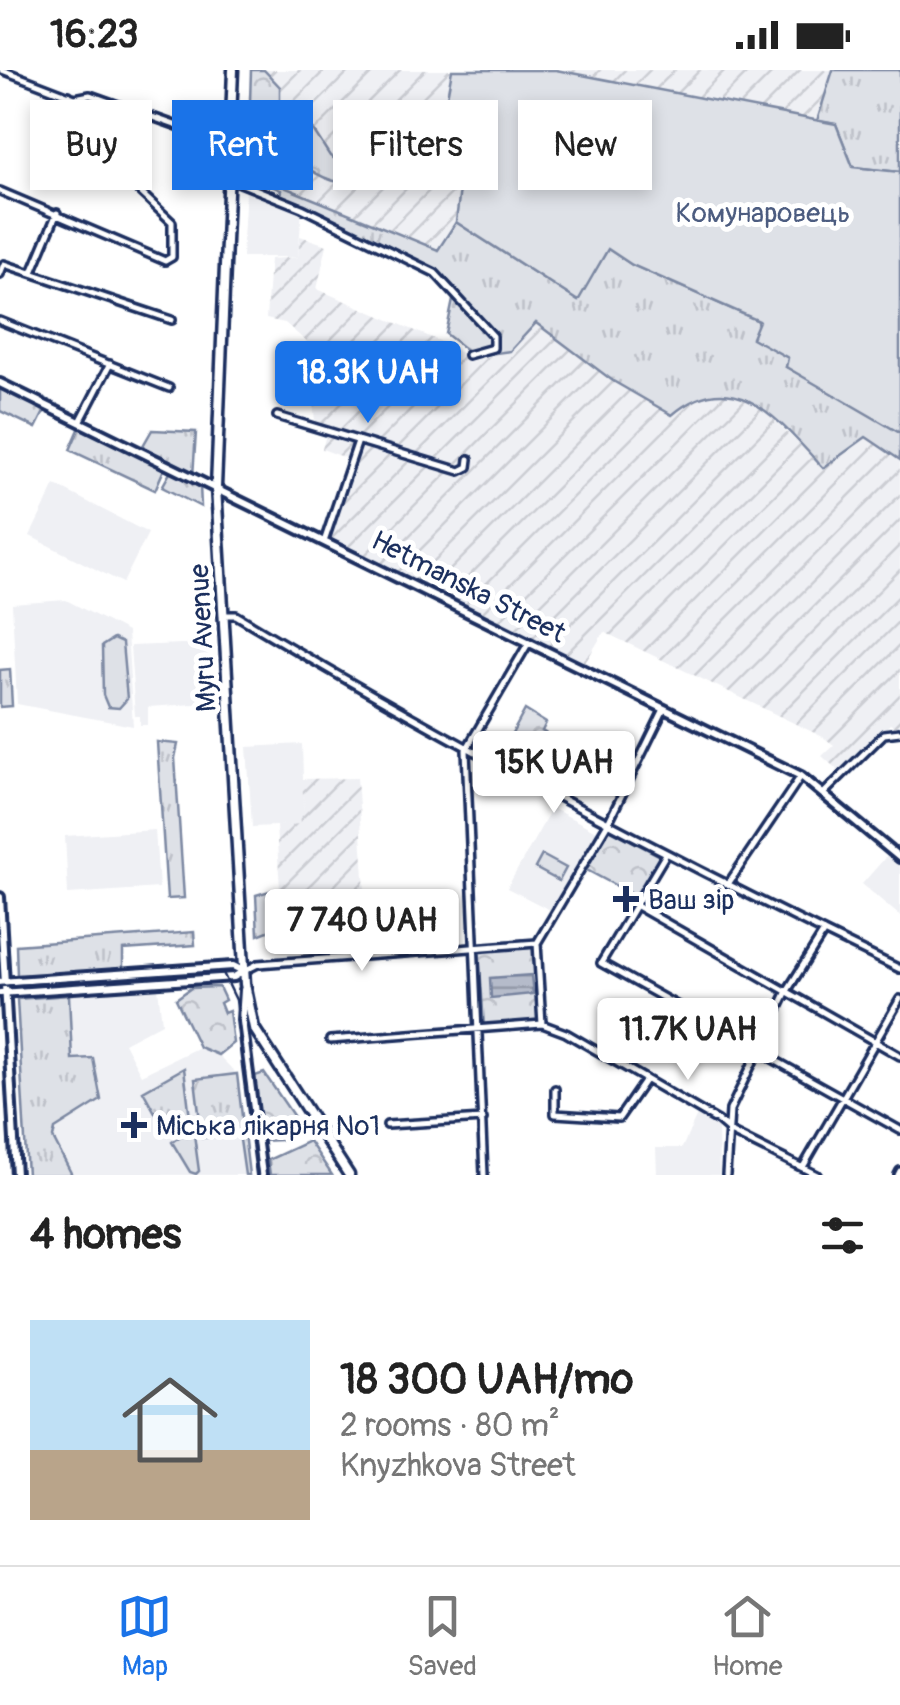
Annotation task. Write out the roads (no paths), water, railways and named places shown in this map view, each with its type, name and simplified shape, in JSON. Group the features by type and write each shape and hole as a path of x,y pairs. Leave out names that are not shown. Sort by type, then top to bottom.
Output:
{"main road":[{"name":"Myru Avenue","path":"233,70 233,100"},
{"name":"Myru Avenue","path":"230,190 216,487 245,984 254,1028 348,1175"}],"street":[{"path":"2,70 69,96 90,95 172,124"},
{"path":"28,80 33,70"},
{"path":"0,191 165,261 172,258 172,222 104,158 59,126 59,113 69,96"},
{"path":"257,190 435,273 493,336 492,348 468,355"},
{"path":"33,271 57,213"},
{"path":"0,274 4,264 33,271 172,320"},
{"path":"0,321 170,388"},
{"path":"80,422 110,364"},
{"name":"Hetmanska Street","path":"0,383 325,539 801,776 900,858"},
{"path":"277,416 460,471 468,467 469,459"},
{"path":"325,539 358,441"},
{"path":"223,615 236,615 466,750 607,825 900,969"},
{"path":"484,1175 466,750 530,642"},
{"path":"542,1024 538,943 607,825 664,709"},
{"path":"824,792 884,734 900,732"},
{"path":"728,884 801,776"},
{"path":"666,854 601,963 900,1130"},
{"path":"0,897 16,1175"},
{"path":"635,905 900,1056"},
{"path":"726,1175 726,1130 756,1050 824,932"},
{"path":"3,992 234,978 258,964 538,943"},
{"path":"2,982 233,966 244,971"},
{"path":"245,984 242,1020 262,1175"},
{"path":"804,1170 900,1000"},
{"path":"330,1040 542,1024 646,1079 726,1130 817,1175"},
{"path":"554,1089 555,1114 619,1118 646,1079"},
{"path":"387,1124 482,1119"}],"water":[{"path":"531,975 533,994 491,998 490,978"}],"tram line":[{"path":"0,986 223,973 236,1000 258,1175"}],"place":[{"name":"Ваш зір","path":"626,899"},
{"name":"Міська лікарня №1","path":"134,1125"}],"park label":[{"name":"Комунаровець","path":"763,212"}]}
